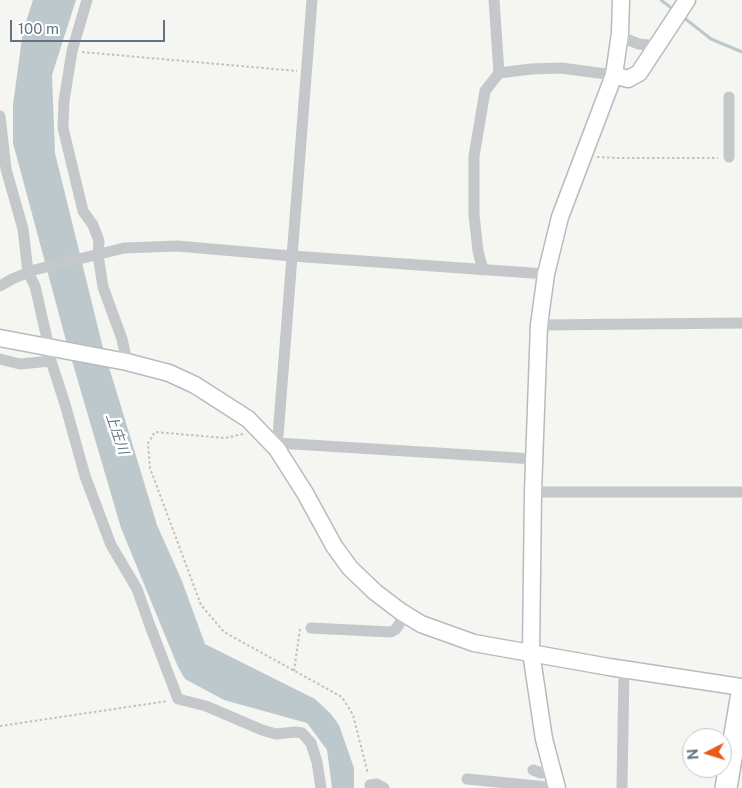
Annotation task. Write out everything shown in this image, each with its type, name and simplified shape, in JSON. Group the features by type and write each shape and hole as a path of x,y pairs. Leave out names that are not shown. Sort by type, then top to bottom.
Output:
{"highway":[{"path":"726,788 742,693"}],"street":[{"path":"87,0 72,51 64,101 63,128 83,211 94,225 99,241 98,255 103,287 122,339 127,362"},
{"path":"277,446 312,0"},
{"path":"483,270 478,251 474,215 474,156 485,91 499,73 494,0"},
{"path":"467,780 556,788 544,739 531,652 533,492 539,324 546,274 560,217 614,75 620,33 621,0"},
{"path":"499,73 561,68 628,78 639,73 686,2"},
{"path":"620,33 626,39 640,44 657,46"},
{"path":"729,97 729,157"},
{"path":"0,116 6,169 23,230 50,354 85,476 111,545 137,589 178,699 206,706 276,734 302,733 311,743 317,762 321,788"},
{"path":"0,286 31,271 124,248 177,246 546,274"},
{"path":"539,324 742,323"},
{"path":"0,338 50,354 127,362 169,373 195,385 248,420 277,446 334,546 350,568 375,592 405,615 421,624 474,643 624,669 742,686"},
{"path":"0,359 20,364 50,354"},
{"path":"277,446 534,459"},
{"path":"533,492 742,492"},
{"path":"311,628 391,632 396,629 405,615"},
{"path":"622,788 624,669"},
{"path":"533,770 541,773 552,770"},
{"path":"370,784 377,784 384,788"}],"path":[{"path":"72,51 306,72"},
{"path":"582,156 617,158 729,157"},
{"path":"248,420 243,434 225,438 155,432 148,443 150,468 201,606 224,632 342,697 353,715 370,784"},
{"path":"294,671 298,631 304,627 311,628"},
{"path":"0,726 178,699"}],"water":[{"name":"上庄川","path":"33,0 76,0 52,75 55,153 102,344 157,525 182,581 205,644 315,699 331,714 339,725 354,768 354,788 332,788 327,750 307,723 224,700 185,679 178,667 121,528 65,337 13,143 13,105 23,31"}],"waterway":[{"path":"661,0 674,10"},
{"path":"683,17 711,39 742,52"}]}
